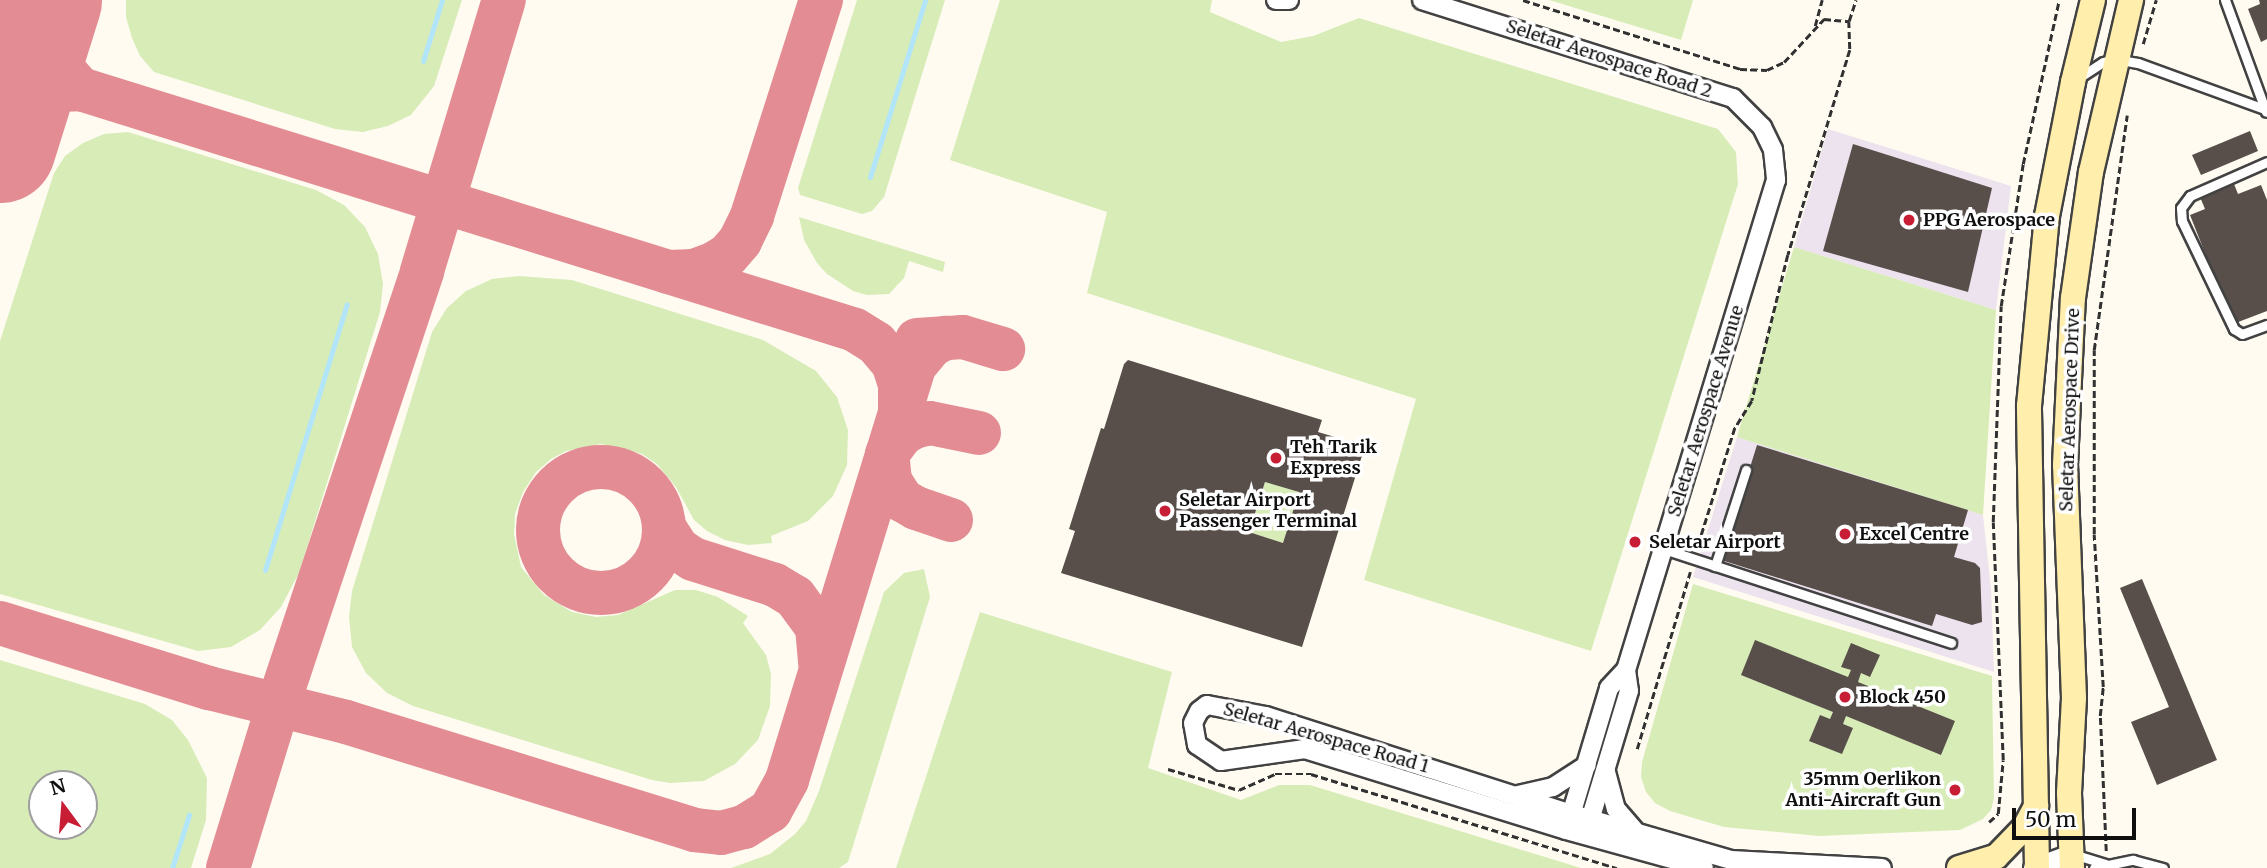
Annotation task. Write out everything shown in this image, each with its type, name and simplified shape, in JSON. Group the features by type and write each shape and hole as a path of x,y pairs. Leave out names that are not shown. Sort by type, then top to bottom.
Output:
{"street":[{"path":"1276,0 1289,0"},
{"name":"Seletar Aerospace Road 2","path":"1422,0 1732,98 1762,127 1773,150"},
{"name":"Seletar Aerospace Drive","path":"2036,868 2037,804 2028,494 2029,406 2045,228 2073,82 2093,0"},
{"name":"Seletar Aerospace Drive","path":"2072,861 2069,793 2074,698 2065,465 2073,298 2091,172 2127,61 2131,0"},
{"name":"Seletar Aerospace Avenue","path":"1588,827 1629,691 1626,670 1776,180 1773,150"},
{"name":"Seletar Aerospace Avenue","path":"1569,822 1609,688 1626,670"},
{"name":"Seletar Aerospace Road 1","path":"1569,822 1514,795 1387,764 1305,749 1221,761 1197,745 1193,736 1194,723 1199,711 1207,705 1266,716 1387,764 1569,822 1588,827 1704,868"},
{"path":"1514,795 1553,787 1587,765"},
{"path":"1605,769 1616,809 1624,822 1637,832"},
{"path":"1959,868 1996,857 2025,827 2037,804"},
{"name":"Seletar Aerospace Road 1","path":"1588,827 1637,832 1731,860 1882,868"},
{"path":"2036,868 2072,861"}],"lane":[{"path":"2225,0 2267,111"},
{"path":"2073,82 2095,65 2127,61 2267,111"},
{"path":"2267,162 2190,196 2181,208 2182,221 2234,328 2242,334 2267,325"},
{"path":"1715,566 1745,470"},
{"path":"1664,549 1951,643"},
{"path":"2094,868 2133,860 2163,868"},
{"path":"2072,861 2106,864"}],"path":[{"path":"1524,0 1740,69 1767,70 1784,62 1824,19 1849,21"},
{"path":"1815,26 1822,0"},
{"path":"1637,749 1735,428 1752,401 1788,255 1850,50 1849,21 1856,0"},
{"path":"2127,61 2156,0"},
{"path":"2106,864 2100,716 2103,687 2094,534 2094,350 2115,185 2129,108"},
{"path":"1168,769 1239,790 1275,774 1311,774 1617,868"}],"shaded area":[{"name":"PPG Aerospace","path":"1828,129 2011,186 1996,310 1794,247"},
{"name":"Excel Centre","path":"1737,437 1983,515 1991,588 1994,672 1693,577"}],"green space":[{"path":"126,0 462,0 434,86 411,115 388,126 363,132 335,129 154,72 140,56 132,38 126,17"},
{"path":"857,0 945,0 884,197 872,211 862,214 800,195 798,188"},
{"path":"1000,0 1212,0 1210,12 1281,42 1313,36 1359,18 1718,129 1736,152 1738,184 1591,651 1364,580 1416,399 1087,293 1107,212 950,160"},
{"path":"1549,0 1693,0 1681,40"},
{"path":"128,132 316,190 344,205 365,227 378,254 383,284 380,312 299,573 281,607 260,630 231,647 198,651 0,594 0,341 54,173 65,156 83,143 104,134"},
{"path":"799,217 945,262 943,272 909,261 904,278 889,294 867,295 853,291 827,274 817,263 804,240"},
{"path":"1794,247 1996,310 1983,515 1737,437"},
{"path":"518,276 572,280 763,340 816,371 837,397 848,430 847,465 833,496 808,521 771,536 772,543 748,545 725,540 707,531 694,520 676,487 657,464 642,454 601,444 566,451 551,459 536,472 523,492 515,514 514,534 521,567 544,595 572,612 596,617 618,615 675,590 696,590 718,597 748,616 743,623 766,655 771,674 770,706 758,740 735,764 704,781 670,783 652,780 413,706 387,693 366,673 352,647 349,617 352,591 432,332 447,308 466,291 492,279"},
{"path":"1265,482 1299,492 1283,543 1249,532"},
{"path":"924,569 930,597 848,862 839,868 731,868 770,854 795,834 806,821 819,791 884,592 904,573"},
{"path":"1693,584 1992,676 1994,798 1991,810 1983,819 1960,830 1819,836 1724,827 1670,811 1655,803 1646,792 1641,777 1642,762"},
{"path":"980,612 1172,672 1148,768 1241,800 1279,785 1310,785 1581,868 896,868"},
{"path":"0,660 145,704 172,720 188,740 207,778 206,820 191,868 0,868"}],"building":[{"path":"2259,0 2267,0 2267,39 2261,42 2248,9 2260,4"},
{"path":"2250,131 2258,151 2201,175 2192,155"},
{"name":"PPG Aerospace","path":"1853,144 1992,188 1968,292 1823,251"},
{"path":"2234,184 2238,194 2261,185 2267,200 2267,311 2233,324 2190,215 2205,209 2200,197"},
{"name":"Seletar Airport Passenger Terminal","path":"1128,360 1322,420 1318,432 1365,446 1302,647 1061,573 1075,531 1069,529 1124,364","holes":["1265,482 1299,492 1283,543 1249,532"]},
{"name":"Excel Centre","path":"1757,445 1968,510 1954,557 1975,563 1980,568 1982,622 1972,625 1936,614 1932,626 1721,560"},
{"path":"2142,579 2217,760 2157,785 2131,722 2169,707 2120,588"},
{"name":"Block 450","path":"1755,640 1848,677 1851,670 1841,667 1851,643 1880,655 1870,677 1861,673 1858,682 1955,721 1941,755 1846,716 1843,724 1853,728 1842,754 1809,741 1820,715 1830,719 1833,712 1741,675"}],"waterway":[{"path":"423,61 442,0"},
{"path":"870,177 925,0"},
{"path":"265,570 347,304"},
{"path":"172,868 189,815"}],"taxiway":[{"path":"228,868 278,705 422,271 504,0"},
{"path":"668,272 694,271 713,264 728,255 740,241 752,216 821,0"},
{"path":"43,11 52,57 80,89"},
{"path":"0,64 855,330 876,343 893,363 900,385 900,411"},
{"path":"4,134 35,99 57,90 80,89"},
{"path":"917,340 963,337 1003,349"},
{"path":"0,623 209,688 346,722 694,830 721,833 744,827 770,811 787,780 915,365 932,345 946,338"},
{"path":"951,520 916,508 902,500 890,481 887,454 902,434 914,427 930,423 979,433"},
{"path":"601,467 625,471 646,485 660,506 664,530 660,554 646,575 625,589 601,593 577,589 556,575 542,554 538,530 542,506 556,485 577,471 601,467"},
{"path":"665,529 678,549 693,559 775,585 795,597 817,627 820,664"}],"runway":[{"path":"0,147 46,0"}],"place":[{"name":"PPG Aerospace","path":"1909,220"},
{"name":"Teh Tarik Express","path":"1276,458"},
{"name":"Seletar Airport Passenger Terminal","path":"1165,511"},
{"name":"Excel Centre","path":"1845,534"},
{"name":"Seletar Airport","path":"1635,542"},
{"name":"Block 450","path":"1845,697"},
{"name":"35mm Oerlikon Anti-Aircraft Gun","path":"1955,790"}]}
